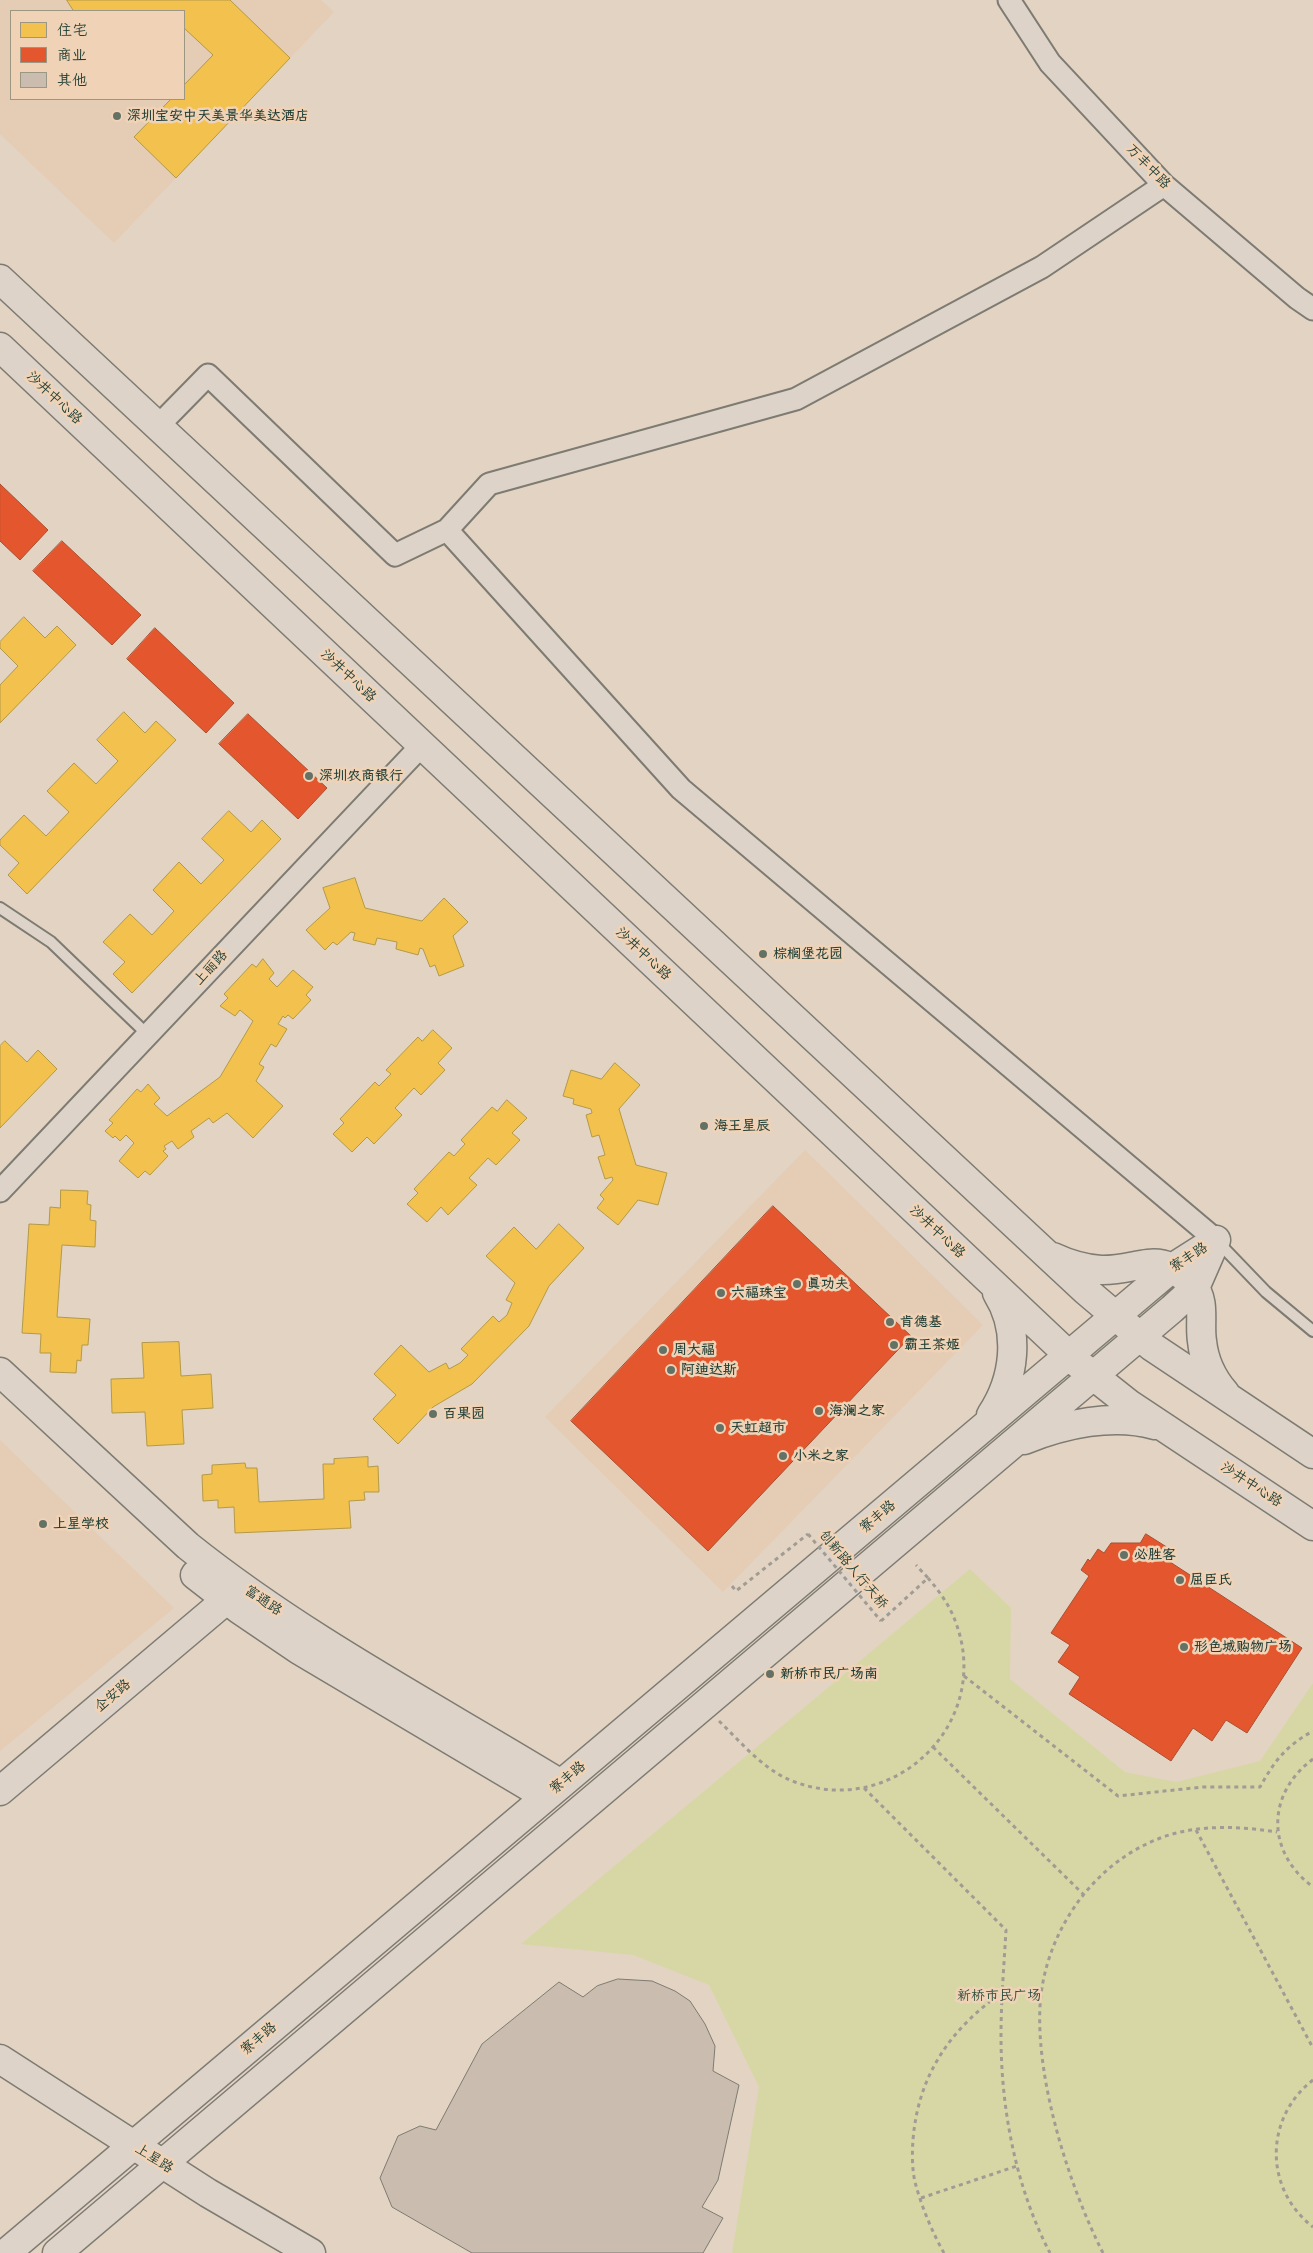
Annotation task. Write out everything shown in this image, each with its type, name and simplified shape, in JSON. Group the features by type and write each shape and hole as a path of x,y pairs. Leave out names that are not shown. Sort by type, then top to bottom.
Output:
{"street":[{"name":"万丰中路","path":"1009,0 1050,64 1164,185 1297,298 1313,309"},
{"path":"158,426 208,374 395,555 447,530 489,484 796,399 1042,267 1164,185"},
{"path":"0,279 1114,1316 1139,1336 1231,1400 1313,1454"},
{"name":"沙井中心路","path":"0,347 991,1283 1092,1376 1168,1430 1313,1526"},
{"path":"447,530 681,789 1216,1240"},
{"name":"上丽路","path":"0,1191 422,745"},
{"name":"寮丰路","path":"6,2253 1114,1316 1172,1268 1216,1240"},
{"name":"寮丰路","path":"57,2253 1195,1288 1216,1240"},
{"path":"1046,1254 1073,1264 1102,1270 1159,1262 1186,1278 1195,1288 1201,1308 1204,1353 1214,1378 1231,1400"},
{"path":"979,1431 1002,1397 1012,1358 1012,1331 1008,1314 991,1283"},
{"name":"富通路","path":"0,1372 188,1546 230,1579 331,1647 553,1790"},
{"name":"富通路","path":"0,1397 176,1559 226,1600 268,1630 328,1668 553,1790"},
{"path":"1003,1451 1047,1432 1098,1421 1140,1421 1168,1430"},
{"name":"企安路","path":"0,1791 226,1600"},
{"name":"上星路","path":"0,2059 133,2146 311,2253"}],"lane":[{"path":"0,908 29,925 51,942 148,1035"},
{"path":"1216,1240 1266,1292 1313,1331"}],"path":[{"name":"创新路人行天桥","path":"732,1586 736,1591 808,1534 881,1621 928,1578"},
{"path":"704,1705 763,1765 778,1774 811,1787 829,1790 864,1788 898,1776 913,1767 933,1747 948,1727 956,1710 964,1676 964,1658 957,1623 940,1592 916,1565"},
{"path":"964,1676 1118,1796 1175,1788 1260,1787 1274,1762 1294,1742 1313,1731"},
{"path":"933,1747 1084,1895"},
{"path":"1313,1759 1299,1770 1286,1788 1278,1809 1277,1832 1283,1854 1295,1873 1313,1888"},
{"path":"864,1788 1006,1930 1001,2035 1002,2080 1017,2166 1031,2208 1050,2253"},
{"path":"1104,2253 1080,2201 1067,2164 1048,2088 1040,2027 1040,2006 1047,1963 1064,1923 1084,1895 1104,1872 1140,1848 1159,1838 1196,1830 1236,1827 1277,1832"},
{"path":"1196,1830 1313,2048"},
{"path":"944,2253 914,2181 912,2153 914,2126 920,2098 930,2072 944,2048 960,2027 981,2007 1003,1991"},
{"path":"1313,2080 1300,2090 1284,2115 1276,2143 1277,2172 1288,2199 1313,2227"},
{"path":"921,2198 1017,2166"}],"shaded area":[{"name":"深圳宝安中天美景华美达酒店","path":"0,0 321,0 334,12 114,243 0,134"},
{"path":"805,1150 983,1325 723,1592 545,1417"},
{"name":"上星学校","path":"0,1440 174,1608 0,1751"}],"green space":[{"name":"新桥市民广场","path":"970,1569 1011,1608 1010,1679 1125,1772 1176,1782 1260,1761 1313,1683 1313,2253 732,2253 759,2087 709,1985 633,1955 521,1944"}],"building: 住宅":[{"path":"67,0 230,0 290,58 176,178 134,137 170,100 185,100 185,84 213,55 185,29 185,10 73,10"},
{"path":"24,617 45,638 57,626 76,645 0,723 0,685 18,666 0,648 0,642"},
{"path":"124,712 145,733 156,721 176,740 27,894 8,875 19,863 0,845 0,840 24,815 46,836 69,812 47,791 74,763 96,784 118,761 97,740"},
{"path":"229,811 251,832 262,820 281,839 132,993 113,974 125,962 103,942 130,914 152,935 174,911 153,890 179,862 201,884 224,860 202,839"},
{"path":"355,878 365,908 422,921 444,898 468,922 453,936 464,966 439,976 435,965 430,967 423,949 420,948 418,955 396,949 397,942 377,938 375,945 353,940 355,933 351,932 337,945 333,942 325,950 306,930 330,908 323,888"},
{"path":"263,959 274,973 269,979 277,987 293,970 313,987 306,995 311,1000 293,1019 288,1015 285,1018 283,1016 278,1024 287,1029 276,1047 271,1044 259,1064 264,1067 256,1081 283,1106 253,1138 227,1113 213,1123 209,1118 191,1131 194,1137 178,1149 172,1141 164,1146 166,1149 163,1151 168,1156 150,1175 145,1171 138,1178 119,1161 134,1143 126,1135 120,1141 105,1131 113,1123 109,1120 137,1089 141,1092 148,1084 160,1098 154,1104 167,1116 220,1077 253,1021 240,1010 235,1016 220,1006 228,998 224,994 252,964 256,967"},
{"path":"433,1030 452,1048 438,1063 445,1070 421,1095 414,1088 395,1108 402,1115 374,1144 367,1137 352,1152 333,1134 344,1123 340,1119 375,1082 379,1086 391,1074 386,1070 418,1037 422,1041"},
{"path":"5,1041 27,1062 38,1050 57,1069 0,1128 0,1046"},
{"path":"615,1063 640,1085 619,1109 636,1165 667,1173 658,1205 638,1200 618,1225 597,1208 604,1199 600,1195 613,1180 612,1177 605,1179 598,1157 605,1155 599,1135 592,1137 586,1115 592,1113 591,1109 573,1104 574,1099 563,1096 571,1070 601,1079"},
{"path":"507,1100 527,1118 512,1133 520,1140 496,1165 488,1158 469,1178 477,1185 448,1215 441,1207 427,1222 407,1204 418,1193 414,1189 449,1152 454,1156 465,1144 461,1140 492,1107 497,1111"},
{"path":"61,1190 88,1191 87,1204 91,1205 90,1220 96,1221 95,1247 62,1245 57,1317 90,1319 88,1345 82,1345 81,1361 77,1360 76,1373 50,1372 51,1353 40,1353 41,1334 22,1333 29,1224 49,1225 50,1207 60,1208"},
{"path":"559,1224 584,1248 549,1286 529,1326 472,1384 433,1407 398,1444 373,1419 396,1395 374,1374 401,1345 429,1372 446,1363 449,1369 460,1363 468,1355 461,1349 493,1316 499,1322 507,1315 512,1303 506,1300 515,1283 486,1256 514,1227 536,1249"},
{"path":"179,1342 181,1376 211,1374 213,1408 182,1410 184,1444 147,1446 145,1412 112,1413 111,1379 144,1378 142,1343"},
{"path":"368,1457 368,1467 378,1466 379,1492 364,1492 365,1500 349,1501 351,1528 235,1533 234,1507 218,1508 218,1500 203,1501 202,1475 212,1474 212,1465 245,1463 246,1468 257,1468 259,1502 324,1499 323,1464 334,1464 334,1459"}],"building: 商业":[{"path":"0,484 48,530 20,560 0,541"},
{"path":"62,541 141,615 112,645 33,571"},
{"path":"155,628 234,703 206,733 127,659"},
{"path":"248,714 327,788 298,819 219,744"},
{"path":"773,1206 911,1336 708,1551 571,1421"},
{"name":"形色城购物广场","path":"1146,1534 1173,1551 1167,1560 1302,1648 1247,1733 1226,1720 1212,1741 1193,1728 1171,1761 1069,1694 1080,1677 1058,1662 1070,1645 1051,1633 1089,1576 1081,1570 1088,1559 1090,1561 1098,1549 1104,1553 1111,1543 1140,1543"}],"building: 其他":[{"path":"618,1979 652,1981 675,1991 690,2001 705,2024 715,2046 713,2071 739,2085 718,2180 702,2207 723,2218 703,2253 472,2253 392,2207 380,2178 398,2136 420,2126 436,2130 482,2044 559,1982 583,1997 597,1986"}],"place":[{"name":"深圳宝安中天美景华美达酒店","path":"117,116"},
{"name":"深圳农商银行","path":"309,776"},
{"name":"棕榈堡花园","path":"763,954"},
{"name":"海王星辰","path":"704,1126"},
{"name":"真功夫","path":"797,1284"},
{"name":"六福珠宝","path":"721,1293"},
{"name":"肯德基","path":"890,1322"},
{"name":"霸王茶姬","path":"894,1345"},
{"name":"周大福","path":"663,1350"},
{"name":"阿迪达斯","path":"671,1370"},
{"name":"海澜之家","path":"819,1411"},
{"name":"百果园","path":"433,1414"},
{"name":"天虹超市","path":"720,1428"},
{"name":"小米之家","path":"783,1456"},
{"name":"上星学校","path":"43,1524"},
{"name":"必胜客","path":"1124,1555"},
{"name":"屈臣氏","path":"1180,1580"},
{"name":"形色城购物广场","path":"1184,1647"},
{"name":"新桥市民广场南","path":"770,1674"}]}
